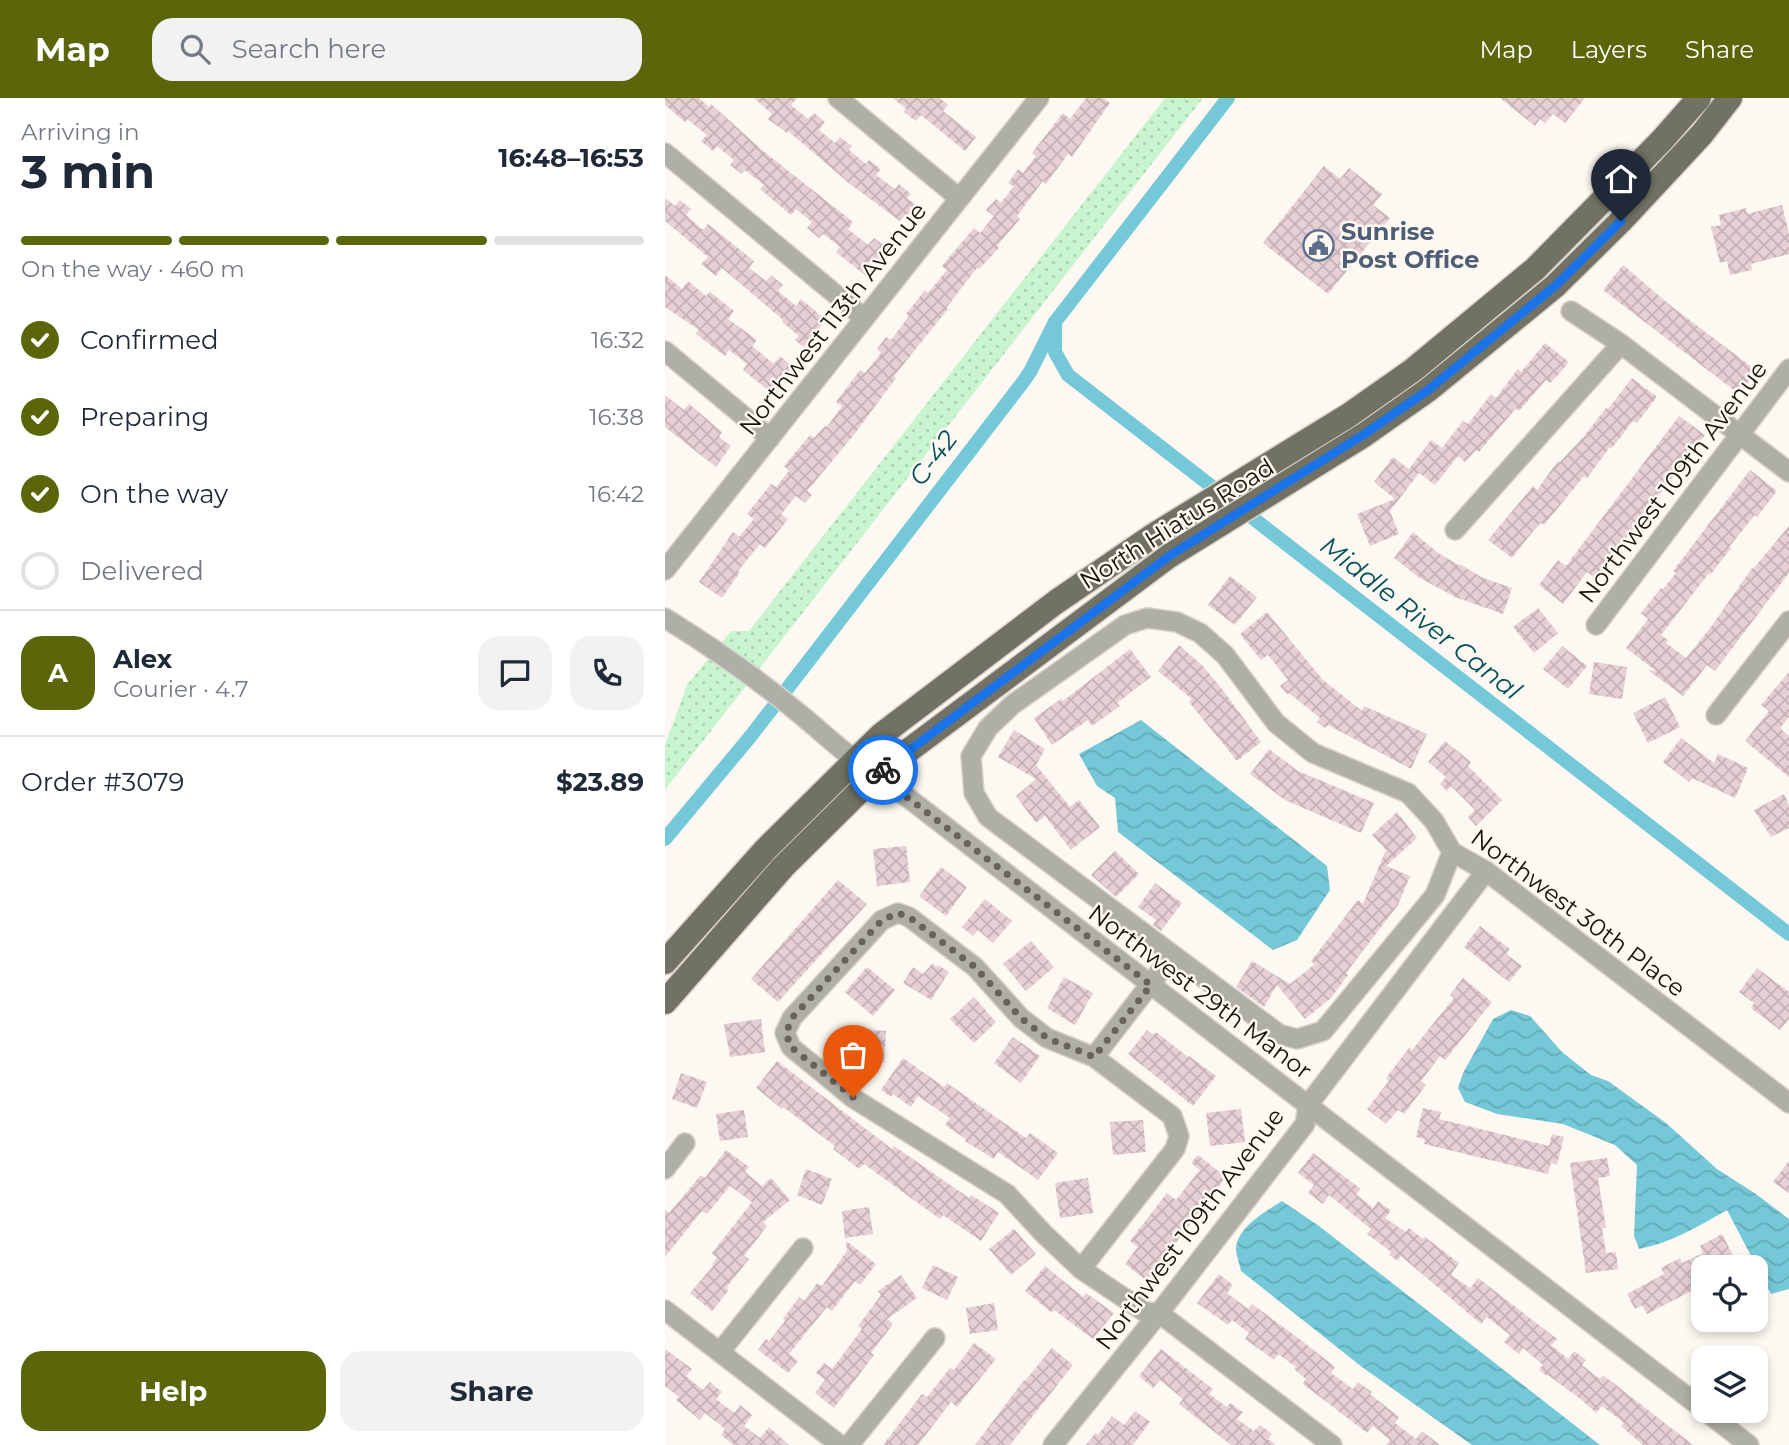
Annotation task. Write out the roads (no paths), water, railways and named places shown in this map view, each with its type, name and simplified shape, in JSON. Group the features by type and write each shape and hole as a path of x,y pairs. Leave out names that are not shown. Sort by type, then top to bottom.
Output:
{"main road":[{"name":"North Hiatus Road","path":"665,962 765,850 881,735 1055,602 1349,415 1413,370 1535,269 1662,141 1699,98"},
{"name":"North Hiatus Road","path":"665,1002 783,867 877,774 1169,556 1363,435 1428,390 1555,286 1675,163 1730,98"}],"street":[{"path":"838,98 959,198"},
{"name":"Northwest 113th Avenue","path":"665,570 1039,98"},
{"path":"665,153 864,318"},
{"path":"1571,311 1621,344 1789,472"},
{"path":"1455,530 1621,344"},
{"path":"665,351 770,438"},
{"name":"Northwest 109th Avenue","path":"1596,625 1789,369"},
{"name":"Northwest 29th Manor","path":"665,618 758,682 801,715 853,761 877,774 1691,1400"},
{"name":"Northwest 30th Place","path":"971,756 988,728 1012,705 1125,625 1147,618 1177,622 1200,634 1225,655 1276,723 1313,753 1408,793 1434,821 1452,852 1486,871 1789,1103"},
{"path":"1716,715 1789,621"},
{"name":"Northwest 29th Manor","path":"971,756 974,793 988,817 1279,1034 1297,1039 1323,1031 1344,1008 1435,895 1452,852"},
{"name":"Northwest 109th Avenue","path":"1053,1445 1304,1124 1308,1105 1486,871"},
{"path":"1081,1269 1175,1149 1179,1136 1172,1116 1094,1057 1047,1038 1021,1018 975,967 909,917 898,913 882,920 792,1018 786,1033 791,1047 853,1097 1007,1194 1081,1269 1145,1312 1159,1312 1332,1445"},
{"path":"1094,1057 1172,956"},
{"path":"665,1169 685,1143"},
{"path":"720,1352 803,1248"},
{"path":"665,1310 840,1445"},
{"path":"849,1445 935,1338"},
{"name":"Northwest 29th Manor","path":"1721,1423 1749,1445"}],"water":[{"path":"1141,720 1327,866 1330,890 1297,940 1273,950 1118,832 1115,798 1097,786 1079,754"},
{"path":"1511,1010 1530,1016 1562,1052 1591,1075 1608,1081 1666,1123 1717,1169 1789,1219 1789,1289 1771,1294 1768,1288 1768,1255 1751,1255 1727,1210 1674,1238 1639,1249 1634,1236 1637,1165 1615,1145 1563,1124 1497,1114 1465,1102 1458,1088 1463,1073 1493,1019"},
{"path":"1282,1201 1319,1226 1600,1445 1472,1445 1362,1367 1241,1271 1236,1249 1241,1234 1253,1220"}],"waterway":[{"name":"C-42","path":"665,839 750,737 1023,382 1055,322 1228,98"},
{"name":"Middle River Canal","path":"1055,322 1055,352 1068,375 1224,496"},
{"name":"Middle River Canal","path":"1240,508 1789,934"}],"place":[{"name":"Sunrise Post Office","path":"1318,246"}]}
